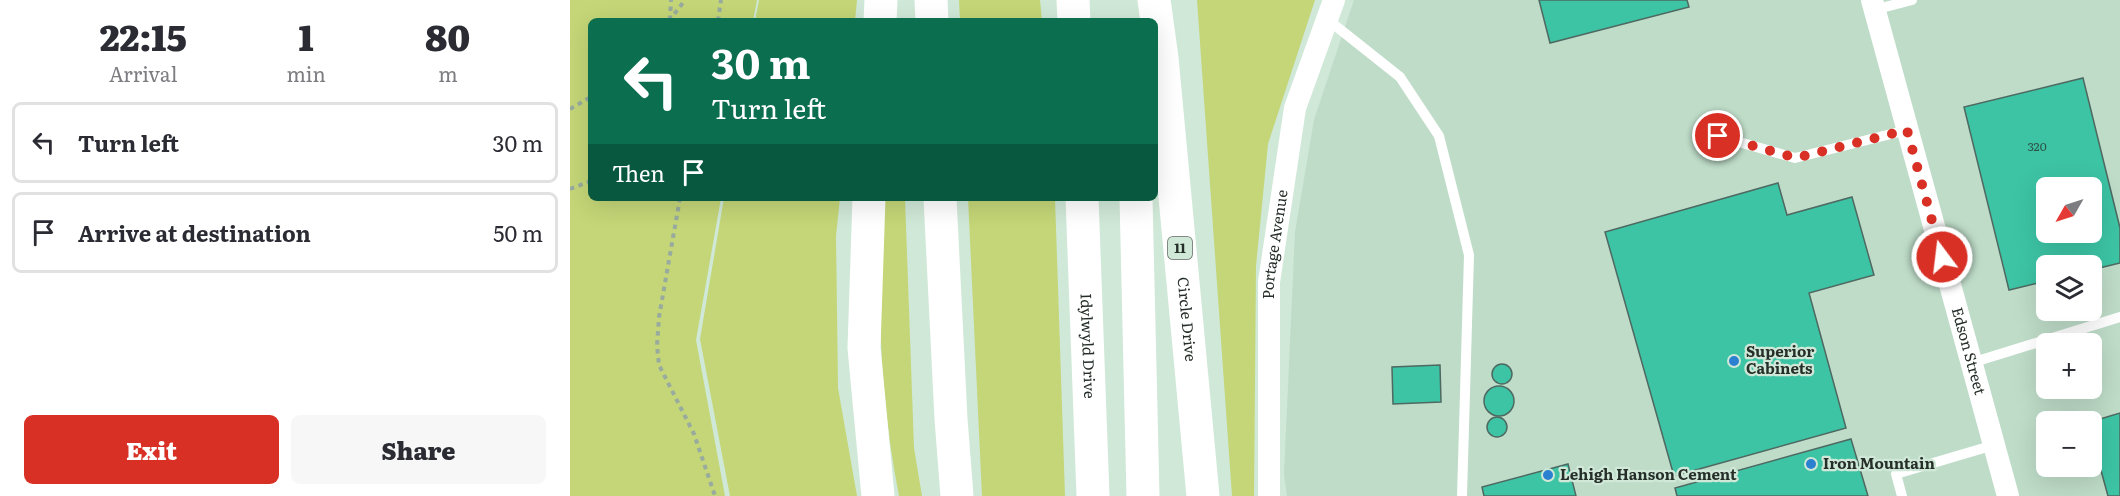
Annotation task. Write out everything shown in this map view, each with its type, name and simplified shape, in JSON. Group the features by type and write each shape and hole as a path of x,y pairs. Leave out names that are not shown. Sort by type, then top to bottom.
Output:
{"highway":[{"path":"880,18 881,0"},
{"path":"932,0 932,18"},
{"path":"1073,0 1074,18"},
{"path":"1135,0 1135,18"},
{"name":"Circle Drive","path":"1154,0 1157,18"},
{"name":"Circle Drive","path":"1158,28 1164,70 1203,496"},
{"path":"869,201 864,348 878,496"},
{"path":"940,201 957,496"},
{"name":"Idylwyld Drive","path":"1082,201 1093,496"},
{"path":"1136,201 1143,496"}],"street":[{"name":"Edson Street","path":"1873,5 2008,496"},
{"name":"Portage Avenue","path":"1269,496 1269,282 1294,108 1330,10"}],"lane":[{"path":"1873,5 1912,0"},
{"path":"1330,10 1400,77 1438,136 1469,255 1462,496"},
{"path":"1718,136 1796,158 1907,130"},
{"path":"1971,363 2120,317"},
{"path":"1902,496 1896,474 1994,445"}],"path":[{"path":"669,18 671,0"},
{"path":"671,18 685,0"},
{"path":"718,18 721,0"},
{"path":"570,109 588,99"},
{"path":"570,189 588,182"},
{"path":"679,201 659,317 658,365 694,434 715,496"}],"shaded area":[{"path":"1354,0 2120,0 2120,496 1287,496 1284,474 1295,232 1314,120"}],"green space":[{"path":"570,0 757,0 754,18 588,18 588,201 720,201 696,340 725,496 570,496"},
{"path":"759,0 857,0 855,18 756,18"},
{"path":"959,0 1040,0 1042,18 960,18"},
{"path":"1197,0 1315,0 1268,144 1256,266 1254,496 1232,496"},
{"path":"723,201 840,201 836,236 838,388 857,496 730,496 700,339"},
{"path":"883,201 905,201 914,448 922,496 899,496 893,459 881,347"},
{"path":"968,201 1055,201 1065,496 982,496"}],"building":[{"path":"1539,0 1687,0 1689,7 1550,43"},
{"path":"2083,78 2120,228 2120,263 2102,267 2102,255 2036,255 2036,283 2009,290 1964,107"},
{"name":"Superior Cabinets","path":"1778,183 1787,215 1852,197 1874,275 1809,293 1846,428 1674,476 1605,232"},
{"path":"1502,364 1509,367 1512,374 1509,381 1502,384 1495,381 1492,374 1495,367"},
{"path":"1440,365 1441,402 1393,404 1392,367"},
{"path":"1499,386 1510,390 1514,401 1510,412 1499,416 1488,412 1484,401 1488,390"},
{"path":"2120,413 2120,496 2108,496 2102,474 2102,418"},
{"path":"1497,417 1504,420 1507,427 1504,434 1497,437 1490,434 1487,427 1490,420"},
{"name":"Iron Mountain","path":"1851,439 1868,496 1677,496 1675,488"},
{"name":"Lehigh Hanson Cement","path":"1568,464 1576,496 1484,496 1482,487"}],"place":[{"name":"Superior Cabinets","path":"1734,361"},
{"name":"Iron Mountain","path":"1811,464"},
{"name":"Lehigh Hanson Cement","path":"1548,475"}],"route":[{"path":"1718,136 1796,158 1907,130 1942,257"}]}
